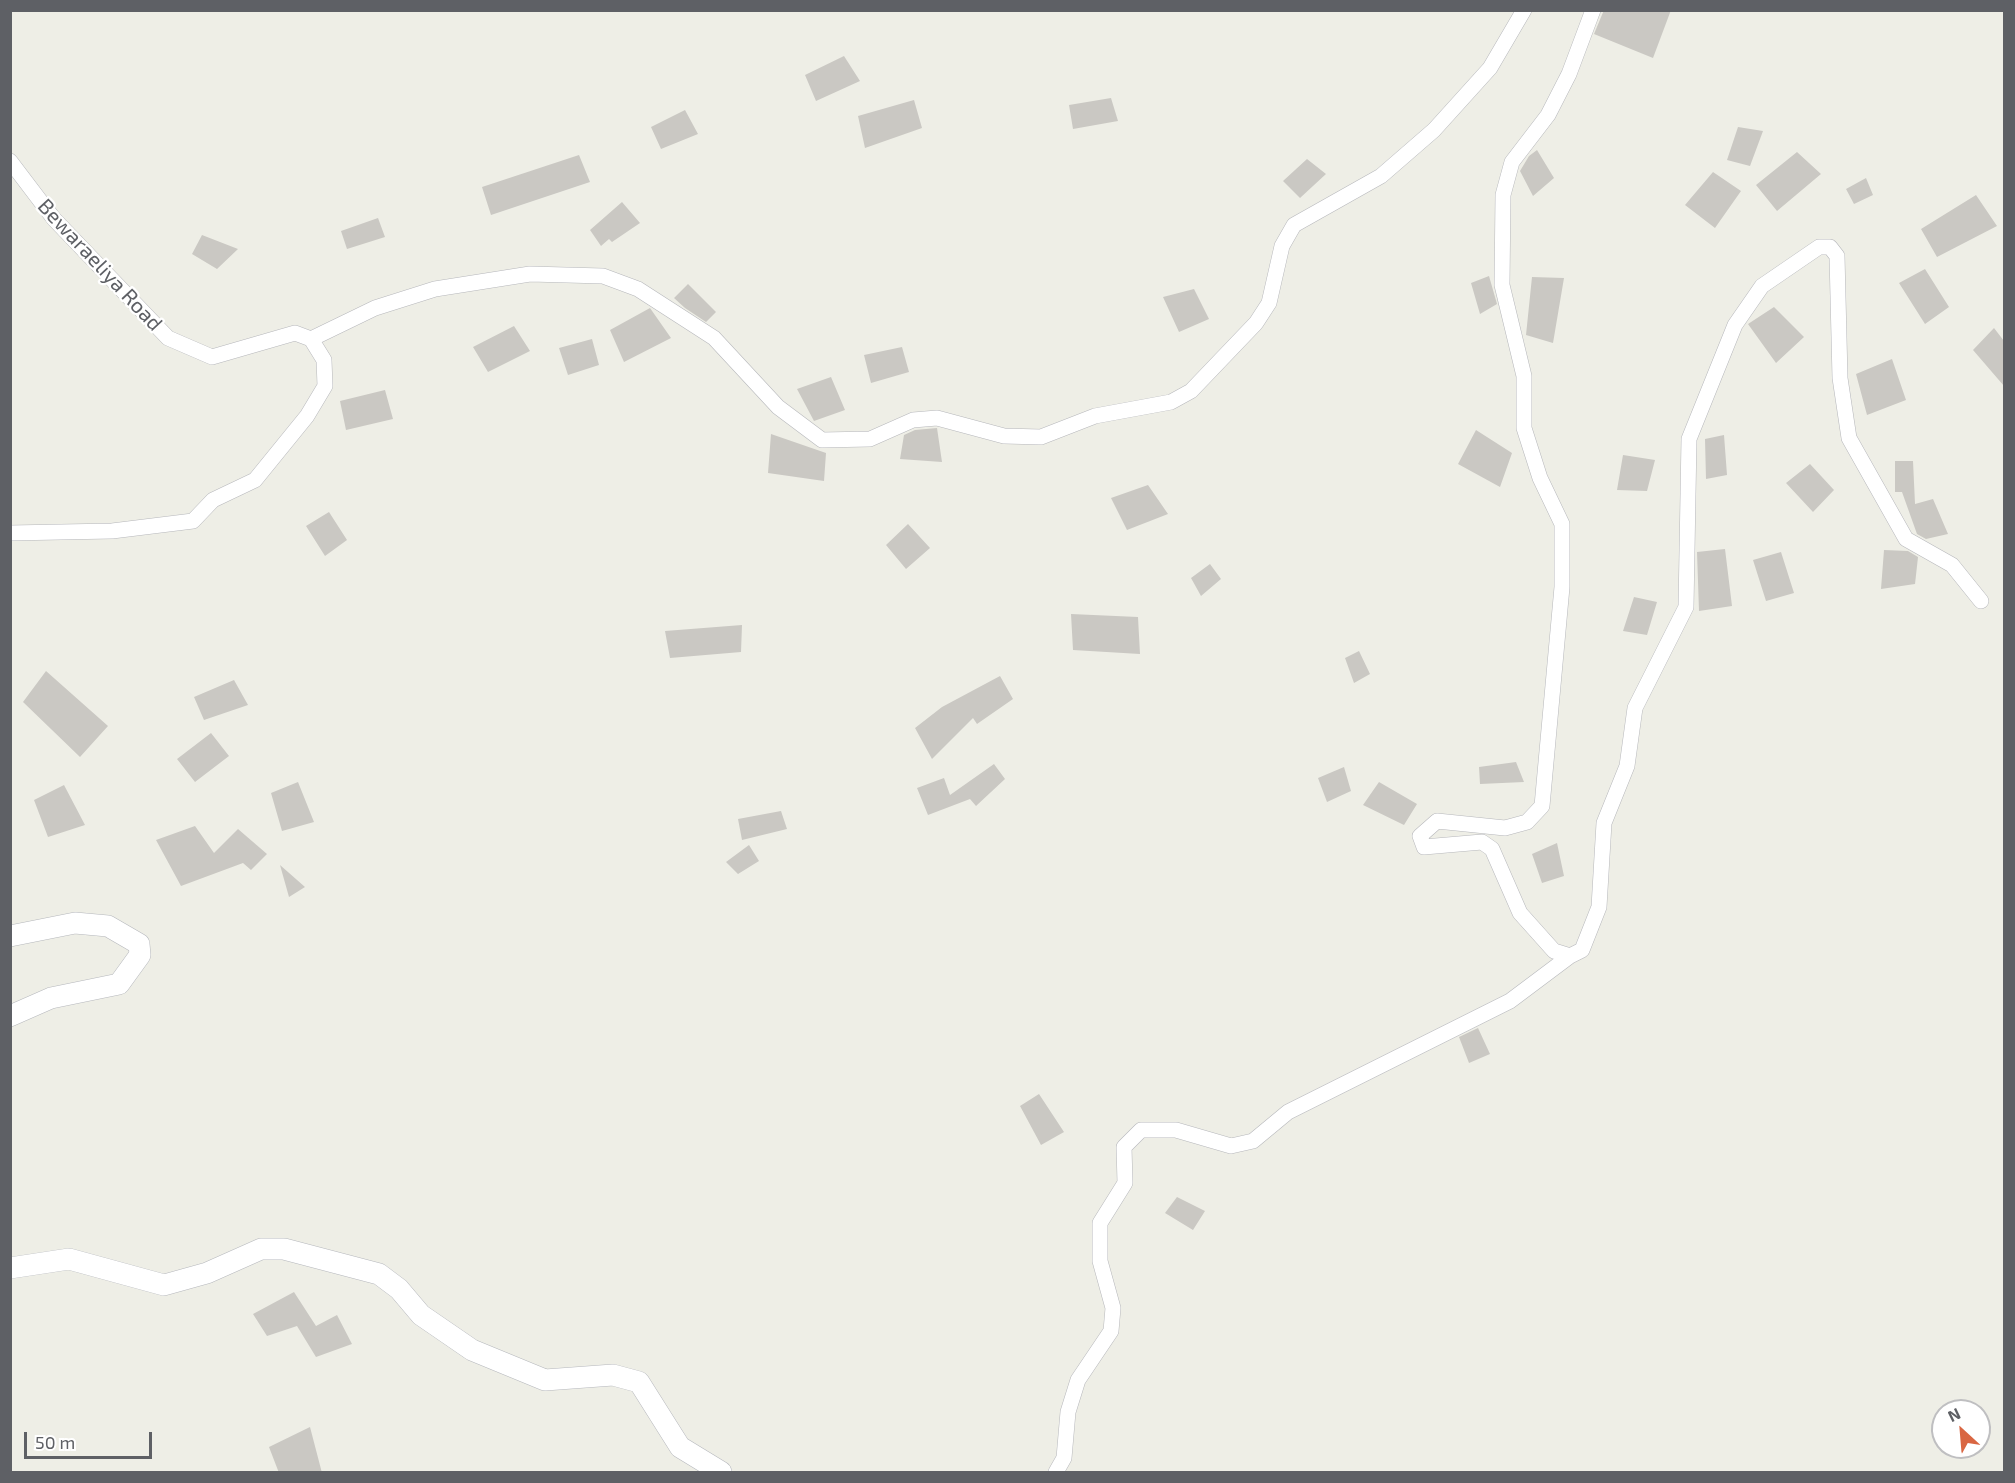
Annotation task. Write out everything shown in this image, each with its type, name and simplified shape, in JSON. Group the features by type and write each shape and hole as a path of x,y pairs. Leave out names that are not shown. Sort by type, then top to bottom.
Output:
{"street":[{"path":"10,533 112,531 193,520 213,500 255,480 307,416 325,386 324,360 311,339 375,308 435,289 530,274 603,276 638,289 714,338 778,407 822,440 870,439 913,420 937,418 1004,436 1041,437 1095,416 1172,402 1191,391 1256,323 1269,303 1282,246 1294,225 1381,176 1434,130 1490,68 1524,10"},
{"path":"1570,956 1554,951 1520,913 1492,849 1482,842 1424,847 1420,836 1437,821 1505,828 1527,822 1542,806 1562,586 1562,524 1540,478 1524,428 1524,376 1502,285 1503,195 1512,162 1548,115 1569,74 1593,10"},
{"name":"Bewaraeliya Road","path":"10,161 54,219 168,338 212,357 295,333 311,339"},
{"path":"1056,1473 1064,1458 1068,1412 1078,1380 1111,1331 1113,1308 1100,1261 1100,1223 1125,1183 1124,1146 1140,1130 1176,1130 1231,1146 1253,1141 1288,1112 1510,1001 1570,956 1582,950 1599,907 1604,823 1627,766 1635,708 1686,607 1689,439 1735,325 1762,286 1819,247 1830,247 1838,256 1840,378 1848,438 1906,539 1952,565 1981,601"},
{"path":"10,936 75,923 108,926 139,944 140,955 119,984 51,998 10,1016"},
{"path":"10,1268 69,1259 164,1285 207,1273 261,1249 284,1249 379,1274 399,1289 421,1315 472,1350 545,1380 613,1375 639,1382 680,1447 721,1473"}],"building":[{"path":"1604,10 1671,10 1653,58 1594,34"},
{"path":"844,56 860,81 816,101 805,75"},
{"path":"1111,98 1118,121 1073,129 1069,105"},
{"path":"914,100 922,128 865,148 858,116"},
{"path":"685,110 698,134 661,149 651,127"},
{"path":"1738,127 1763,131 1750,166 1727,160"},
{"path":"1537,150 1554,178 1533,196 1520,171 1529,156"},
{"path":"1797,152 1821,174 1777,211 1756,185"},
{"path":"579,155 590,182 491,215 482,187"},
{"path":"1307,159 1326,174 1300,198 1283,181"},
{"path":"1713,172 1741,191 1715,228 1685,205"},
{"path":"1866,178 1873,195 1854,204 1846,189"},
{"path":"1976,195 1997,226 1937,257 1921,229"},
{"path":"622,202 640,223 612,242 609,239 601,246 590,230"},
{"path":"378,218 385,237 347,249 341,231"},
{"path":"202,235 238,249 217,269 192,254"},
{"path":"1925,269 1949,307 1925,324 1899,283"},
{"path":"1489,276 1497,304 1480,314 1471,283"},
{"path":"1532,277 1564,278 1553,343 1526,335"},
{"path":"688,284 716,312 706,322 674,298"},
{"path":"1194,289 1209,319 1179,332 1163,297"},
{"path":"1774,307 1804,337 1776,363 1748,324"},
{"path":"650,308 671,338 624,362 610,330"},
{"path":"514,326 530,351 488,372 473,347"},
{"path":"1994,328 2004,341 2004,386 1973,350"},
{"path":"592,339 599,365 568,375 559,348"},
{"path":"902,347 909,372 871,383 864,355"},
{"path":"1892,359 1906,400 1867,415 1856,374"},
{"path":"831,377 845,410 814,421 797,389"},
{"path":"385,390 393,419 346,430 340,401"},
{"path":"937,428 942,462 900,459 904,435 915,430"},
{"path":"1476,430 1512,453 1500,487 1458,464"},
{"path":"771,434 826,453 824,481 768,473"},
{"path":"1724,435 1727,475 1706,479 1705,439"},
{"path":"1623,455 1655,460 1647,491 1617,490"},
{"path":"1895,461 1913,461 1915,504 1933,499 1948,534 1926,539 1917,534 1902,492 1895,492"},
{"path":"1810,464 1834,490 1813,512 1786,483"},
{"path":"1148,485 1168,514 1127,530 1111,498"},
{"path":"329,512 347,540 325,556 306,526"},
{"path":"908,524 930,548 906,569 886,545"},
{"path":"1725,549 1732,606 1699,611 1697,552"},
{"path":"1884,550 1908,551 1918,557 1915,584 1881,589"},
{"path":"1781,552 1794,593 1766,601 1753,560"},
{"path":"1210,564 1221,579 1201,596 1191,578"},
{"path":"1634,597 1657,602 1647,635 1623,631"},
{"path":"1071,614 1138,617 1140,654 1073,650"},
{"path":"742,625 741,652 670,658 665,631"},
{"path":"1359,651 1370,674 1354,683 1345,658"},
{"path":"46,671 108,726 80,757 23,702"},
{"path":"1000,676 1013,699 977,724 973,718 932,759 915,728 942,707"},
{"path":"234,680 248,705 204,720 194,697"},
{"path":"211,733 229,756 195,782 177,759"},
{"path":"1516,762 1524,782 1480,784 1479,767"},
{"path":"994,764 1005,779 976,806 970,799 928,815 917,788 944,778 950,795"},
{"path":"1344,767 1351,791 1327,802 1318,778"},
{"path":"298,782 314,822 282,831 271,793"},
{"path":"1379,782 1417,804 1404,825 1363,805"},
{"path":"64,785 85,825 48,837 34,800"},
{"path":"781,811 787,829 742,840 738,819"},
{"path":"195,826 214,853 238,829 267,854 251,870 243,863 181,886 156,840"},
{"path":"1557,843 1564,876 1542,883 1532,854"},
{"path":"749,845 759,861 738,874 726,862"},
{"path":"280,865 305,887 289,897"},
{"path":"1478,1028 1490,1054 1469,1063 1459,1037"},
{"path":"1039,1094 1064,1132 1041,1145 1020,1106"},
{"path":"1177,1197 1205,1211 1193,1230 1165,1213"},
{"path":"294,1292 316,1326 337,1315 352,1344 316,1357 297,1326 267,1336 253,1314"},
{"path":"310,1427 322,1473 279,1473 269,1447"}]}
